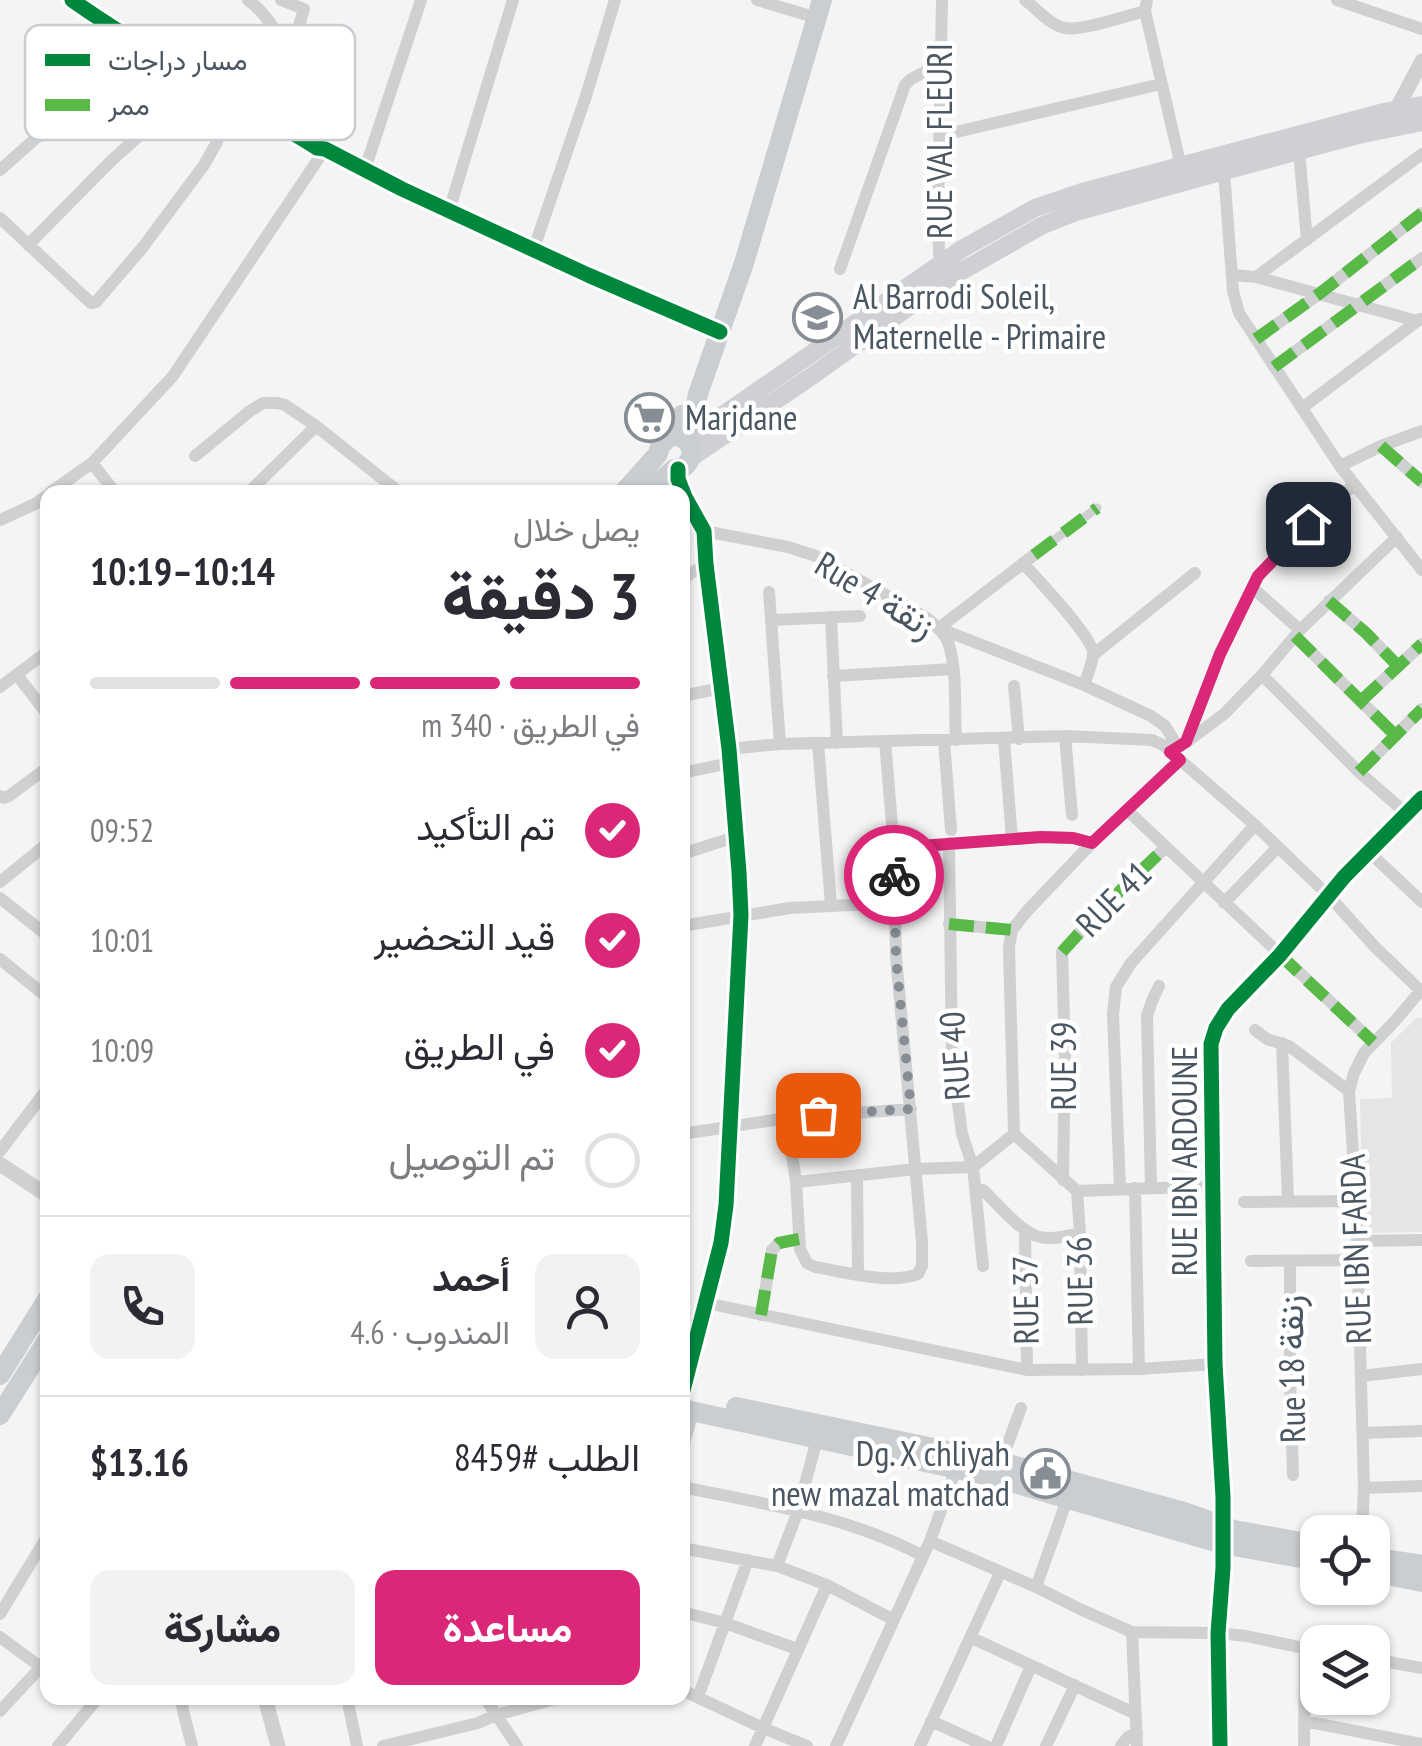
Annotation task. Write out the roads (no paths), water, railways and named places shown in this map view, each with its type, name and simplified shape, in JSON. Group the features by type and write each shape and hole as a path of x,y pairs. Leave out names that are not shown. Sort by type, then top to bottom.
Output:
{"main road":[{"path":"653,485 677,452 686,409 698,394 720,332 820,9"},
{"path":"633,485 677,452 809,378 865,327 944,272 1076,212 1182,175 1422,105"},
{"path":"1182,175 1224,171 1422,122"},
{"path":"0,1375 40,1311"},
{"path":"0,1415 40,1352"},
{"path":"690,1404 817,1438 994,1477 1300,1557"},
{"path":"690,1404 1002,1462 1184,1512 1222,1535 1300,1544"},
{"path":"1390,1559 1422,1565"},
{"path":"1390,1576 1422,1582"}],"street":[{"path":"72,0 109,25"},
{"path":"248,0 272,25"},
{"path":"281,0 304,9 300,25"},
{"path":"365,169 421,0"},
{"path":"448,211 514,0"},
{"path":"534,248 616,0"},
{"path":"757,0 820,9"},
{"name":"RUE VAL FLEURI","path":"942,0 938,235 944,272"},
{"path":"1025,0 1065,28 1146,5 1182,175"},
{"path":"1337,0 1422,29"},
{"path":"1396,110 1422,61"},
{"path":"840,269 905,85 940,64"},
{"path":"939,136 1161,84"},
{"path":"0,170 34,140"},
{"path":"28,245 135,140"},
{"path":"0,218 91,303 98,301 174,208 217,140"},
{"path":"304,140 588,276 720,332"},
{"path":"61,485 92,463 173,376 325,149"},
{"path":"1298,151 1307,240"},
{"path":"1256,277 1416,167 1422,154"},
{"path":"1224,171 1236,308 1340,466 1422,570"},
{"path":"1256,338 1422,214"},
{"path":"1274,367 1422,258"},
{"path":"1232,274 1420,319"},
{"path":"1302,408 1420,319"},
{"path":"195,456 250,411 270,402 285,405 316,426 390,485"},
{"path":"255,485 316,426"},
{"path":"1340,466 1422,431"},
{"path":"1381,446 1422,482"},
{"path":"677,452 680,485"},
{"path":"92,463 109,485"},
{"path":"1179,751 1256,582 1308,524 1354,485"},
{"path":"0,520 40,500"},
{"path":"690,506 704,531 730,756 741,916 725,1216 690,1379"},
{"path":"938,628 1097,508"},
{"name":"Rue 4 زنقة","path":"704,531 816,556 938,628 947,640 952,669 950,836"},
{"path":"1213,1186 1077,1191 1014,1134 1009,948 1012,930 1179,751 1224,714 1297,633 1397,537"},
{"path":"1029,559 1092,648 1084,685"},
{"path":"690,574 706,564"},
{"path":"1093,655 1195,573"},
{"path":"1256,582 1297,633 1395,735"},
{"path":"769,592 780,744"},
{"path":"1329,601 1398,666"},
{"path":"772,620 860,616"},
{"path":"831,617 837,743"},
{"path":"938,628 1084,685 1165,726 1179,751 1421,990"},
{"path":"1361,701 1422,644"},
{"path":"0,687 40,657"},
{"path":"833,676 952,669"},
{"path":"16,675 40,705"},
{"path":"1262,676 1406,814"},
{"path":"1012,839 1014,686"},
{"path":"690,694 722,688"},
{"path":"1359,772 1422,709"},
{"path":"690,769 780,744 1064,736 1141,738 1179,751"},
{"path":"1064,736 1072,815"},
{"path":"787,1118 802,1255 807,1264 900,1279 920,1270 922,1242 885,741"},
{"path":"818,743 832,904"},
{"path":"0,796 9,796 40,773"},
{"name":"RUE IBN ARDOUNE","path":"1220,1746 1218,1633 1223,1568 1215,1364 1210,1060 1214,1033 1228,1009 1280,955 1328,895 1422,798"},
{"path":"1128,810 1373,1042"},
{"path":"1120,1188 1113,1014 1116,987 1124,970 1255,825"},
{"path":"894,848 950,836 1062,837 1092,843"},
{"name":"RUE 40","path":"950,836 952,1058 962,1134 973,1167 984,1266"},
{"path":"690,852 735,838"},
{"name":"RUE 41","path":"1062,952 1166,846"},
{"path":"1224,903 1277,848"},
{"path":"0,882 40,850"},
{"path":"1369,852 1422,902"},
{"path":"0,898 40,930"},
{"path":"690,925 832,904 894,903"},
{"path":"949,924 1012,930"},
{"name":"RUE 39","path":"1062,952 1063,1180"},
{"path":"0,959 40,992"},
{"path":"1151,1187 1148,1016 1159,986"},
{"name":"RUE IBN FARDA","path":"1363,1515 1356,1200 1349,1091 1357,1064 1421,990"},
{"path":"1255,1030 1282,1043 1349,1091"},
{"path":"1282,1043 1288,1200"},
{"path":"0,1151 40,1098"},
{"path":"690,1133 787,1118 911,1109"},
{"path":"796,1182 973,1167 1014,1134"},
{"path":"0,1164 40,1189"},
{"path":"857,1176 858,1274"},
{"path":"1135,1188 1139,1370"},
{"path":"984,1190 1025,1230 1044,1238 1080,1233"},
{"name":"RUE 36","path":"1077,1191 1082,1370"},
{"path":"1244,1202 1356,1200"},
{"name":"RUE 37","path":"1025,1230 1027,1370"},
{"path":"761,1315 773,1248 800,1239"},
{"path":"1357,1241 1422,1240"},
{"path":"1251,1261 1357,1260"},
{"name":"Rue 18 زنقة","path":"1290,1262 1294,1475"},
{"path":"706,1303 1027,1370 1139,1370 1215,1364"},
{"path":"1361,1376 1422,1369"},
{"path":"1002,1462 1020,1408"},
{"path":"1363,1433 1422,1431"},
{"path":"777,1566 798,1510 817,1438"},
{"path":"836,1746 930,1541 956,1470"},
{"path":"1364,1488 1422,1486"},
{"path":"690,1488 798,1510 871,1531 922,1556"},
{"path":"1036,1586 1068,1497"},
{"path":"930,1541 1132,1632 1218,1633 1300,1648"},
{"path":"0,1614 40,1547"},
{"path":"690,1549 777,1566 826,1585 894,1620"},
{"path":"698,1696 748,1560"},
{"path":"920,1746 1000,1572"},
{"path":"756,1746 826,1585"},
{"path":"690,1614 797,1648"},
{"path":"1121,1746 1128,1737 1137,1739 1132,1632"},
{"path":"0,1638 40,1662"},
{"path":"972,1638 1136,1714"},
{"path":"1390,1663 1422,1668"},
{"path":"996,1746 1031,1666"},
{"path":"0,1711 40,1670"},
{"path":"1046,1746 1075,1685"},
{"path":"690,1693 807,1746"},
{"path":"58,1746 89,1705"},
{"path":"181,1705 187,1744"},
{"path":"268,1705 278,1746"},
{"path":"349,1705 358,1746"},
{"path":"490,1705 517,1746"},
{"path":"383,1746 478,1724 532,1705"},
{"path":"1304,1746 1305,1715"},
{"path":"1304,1721 1422,1744"},
{"path":"931,1722 986,1746"}],"place":[{"name":"Al Barrodi Soleil, Maternelle - Primaire","path":"818,317"},
{"name":"Marjdane","path":"650,418"},
{"name":"Dg. X chliyah new mazal matchad","path":"1045,1474"}]}
